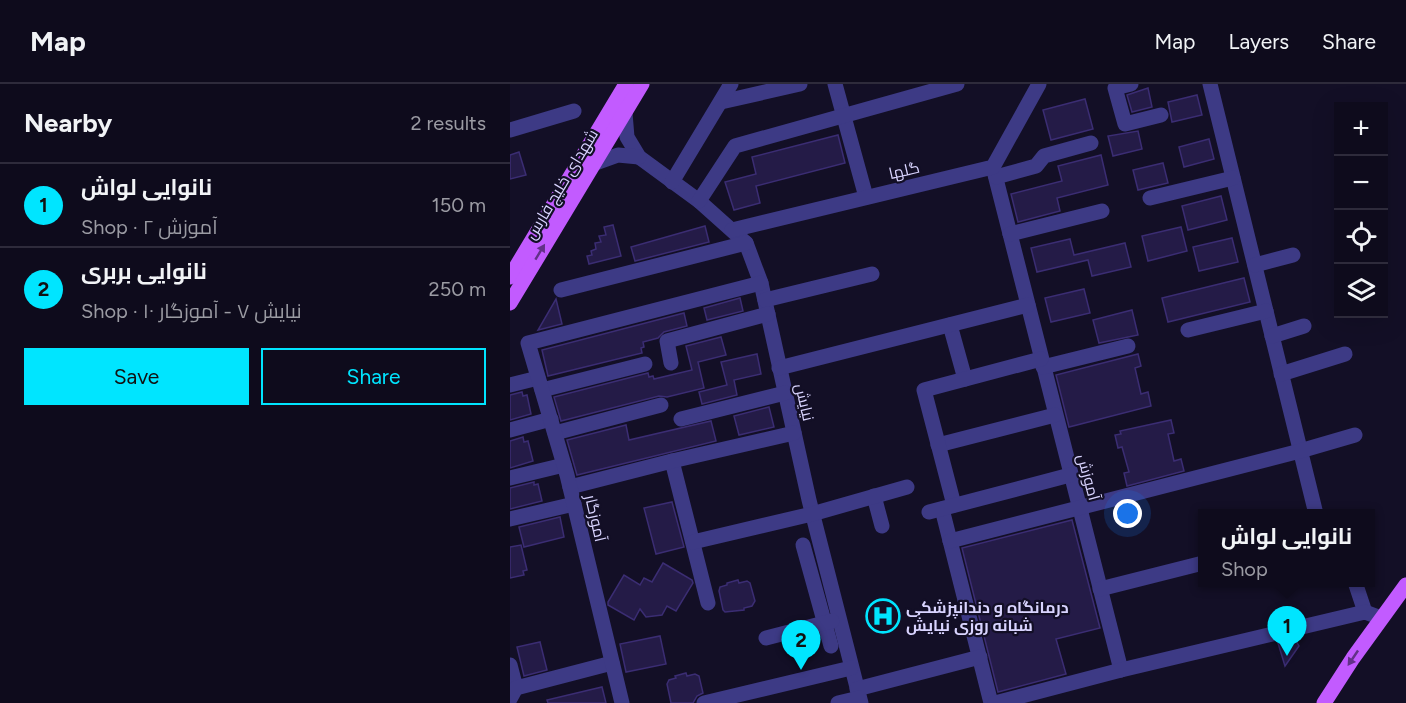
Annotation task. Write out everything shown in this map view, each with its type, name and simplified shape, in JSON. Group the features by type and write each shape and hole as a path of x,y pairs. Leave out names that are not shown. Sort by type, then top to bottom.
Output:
{"main road":[{"name":"شهدای خلیج فارس","path":"510,277 626,84"},
{"name":"شهدای خلیج فارس","path":"510,303 642,84"},
{"path":"1324,703 1406,585"}],"street":[{"path":"672,182 731,84"},
{"path":"721,102 800,84"},
{"path":"835,84 866,197"},
{"path":"699,201 735,146 957,84"},
{"path":"994,172 1039,84"},
{"path":"1131,84 1115,88 1125,124 1161,115"},
{"path":"1210,84 1315,509"},
{"path":"510,130 574,111"},
{"name":"نیایش","path":"625,113 627,137 639,157 699,201 746,243 761,283 812,514 832,621 852,668 859,696"},
{"name":"گلها","path":"732,230 866,197 1036,166 1044,156 1091,143"},
{"path":"593,164 618,155 639,157"},
{"name":"آموزش","path":"994,172 1121,670"},
{"path":"1150,198 1233,178"},
{"path":"1010,234 1102,210"},
{"path":"561,290 746,243"},
{"path":"1255,265 1293,255"},
{"path":"671,363 667,340 873,274"},
{"name":"آموزگار","path":"622,703 570,487 528,343 761,283"},
{"path":"779,368 1028,305"},
{"path":"1188,330 1266,311"},
{"path":"950,325 964,380"},
{"path":"1272,336 1304,326"},
{"path":"1128,346 924,390 938,445 942,509 993,703 1365,612 1381,618"},
{"path":"1281,374 1345,354"},
{"path":"510,385 540,384 645,364"},
{"path":"681,419 785,393"},
{"path":"510,430 553,426 662,405"},
{"path":"938,445 1055,416"},
{"path":"570,487 794,433"},
{"path":"950,541 1355,435"},
{"path":"672,461 708,603"},
{"path":"510,478 564,465"},
{"path":"942,509 1070,475"},
{"path":"693,542 812,514 907,487"},
{"path":"874,496 882,526"},
{"path":"510,519 574,504"},
{"path":"803,545 832,621 831,646"},
{"path":"1100,589 1198,564"},
{"path":"1357,587 1365,612"},
{"path":"766,638 832,621"},
{"path":"838,703 980,657"},
{"path":"510,665 512,690 612,663"},
{"path":"704,703 852,668"}],"building":[{"path":"1148,88 1152,107 1132,112 1127,95"},
{"path":"1197,95 1202,115 1172,122 1168,102"},
{"path":"1085,99 1093,129 1051,140 1043,110"},
{"path":"1138,131 1142,149 1113,156 1108,136"},
{"path":"838,135 845,163 756,186 760,203 734,210 725,182 756,174 752,157"},
{"path":"1209,139 1214,159 1184,167 1179,147"},
{"path":"519,152 526,175 510,179 510,155"},
{"path":"1101,155 1108,185 1057,198 1060,211 1018,222 1011,194 1062,181 1058,166"},
{"path":"1163,163 1168,183 1138,190 1133,170"},
{"path":"1221,196 1227,220 1188,230 1182,206"},
{"path":"613,225 621,256 589,264 587,256 592,255 591,251 596,249 595,243 601,242 599,236 606,235 604,227"},
{"path":"705,226 709,242 635,261 631,247"},
{"path":"1181,227 1187,251 1148,261 1142,236"},
{"path":"1232,238 1238,262 1199,271 1193,247"},
{"path":"1070,239 1074,255 1125,243 1131,267 1092,276 1088,260 1037,272 1031,248"},
{"path":"1244,278 1250,302 1168,322 1162,298"},
{"path":"1084,289 1090,313 1051,322 1045,298"},
{"path":"740,298 743,311 707,320 704,308"},
{"path":"556,299 562,324 538,330"},
{"path":"1132,310 1138,335 1099,343 1093,320"},
{"path":"684,313 687,326 664,332 658,338 643,342 642,353 548,376 542,350"},
{"path":"721,337 726,355 698,362 704,388 667,397 659,396 561,421 554,397 648,373 649,377 653,376 654,379 692,370 686,346"},
{"path":"757,354 761,374 734,380 737,395 702,404 699,392 727,385 721,362"},
{"path":"1138,354 1141,366 1135,368 1141,394 1148,392 1151,406 1069,427 1056,375"},
{"path":"522,392 523,396 527,395 531,414 510,420 510,395"},
{"path":"769,407 774,427 739,435 734,416"},
{"path":"1171,420 1174,433 1168,434 1174,461 1181,459 1184,471 1127,486 1124,473 1129,472 1122,447 1118,448 1115,435 1121,434 1120,431"},
{"path":"711,421 716,441 577,475 567,440 626,425 629,440"},
{"path":"523,437 524,442 528,441 533,461 510,468 510,441"},
{"path":"534,482 534,485 538,484 542,501 510,509 510,488"},
{"path":"672,502 684,547 656,554 644,508"},
{"path":"560,517 564,537 524,547 519,527"},
{"path":"1072,520 1100,628 1056,639 1066,674 998,692 962,548"},
{"path":"521,545 527,570 523,571 524,575 510,578 510,547"},
{"path":"663,563 692,580 693,583 676,611 667,606 662,615 646,617 640,609 634,620 608,605 624,575 640,585 644,578 652,582"},
{"path":"738,580 739,583 747,581 750,583 755,601 752,606 744,610 725,612 720,587"},
{"path":"660,636 666,664 626,672 620,644"},
{"path":"1295,639 1299,646 1285,666 1278,643"},
{"path":"540,642 547,670 524,676 517,647"},
{"path":"686,673 687,676 695,674 699,676 703,693 697,696 693,703 671,703 667,684 669,680"},
{"path":"602,687 606,703 548,703 547,700"}],"place":[{"name":"درمانگاه و دندانپزشکی شبانه روزی نیایش","path":"883,616"},
{"name":"نانوایی لواش","path":"1287,656"},
{"name":"نانوایی بربری","path":"801,670"}]}
